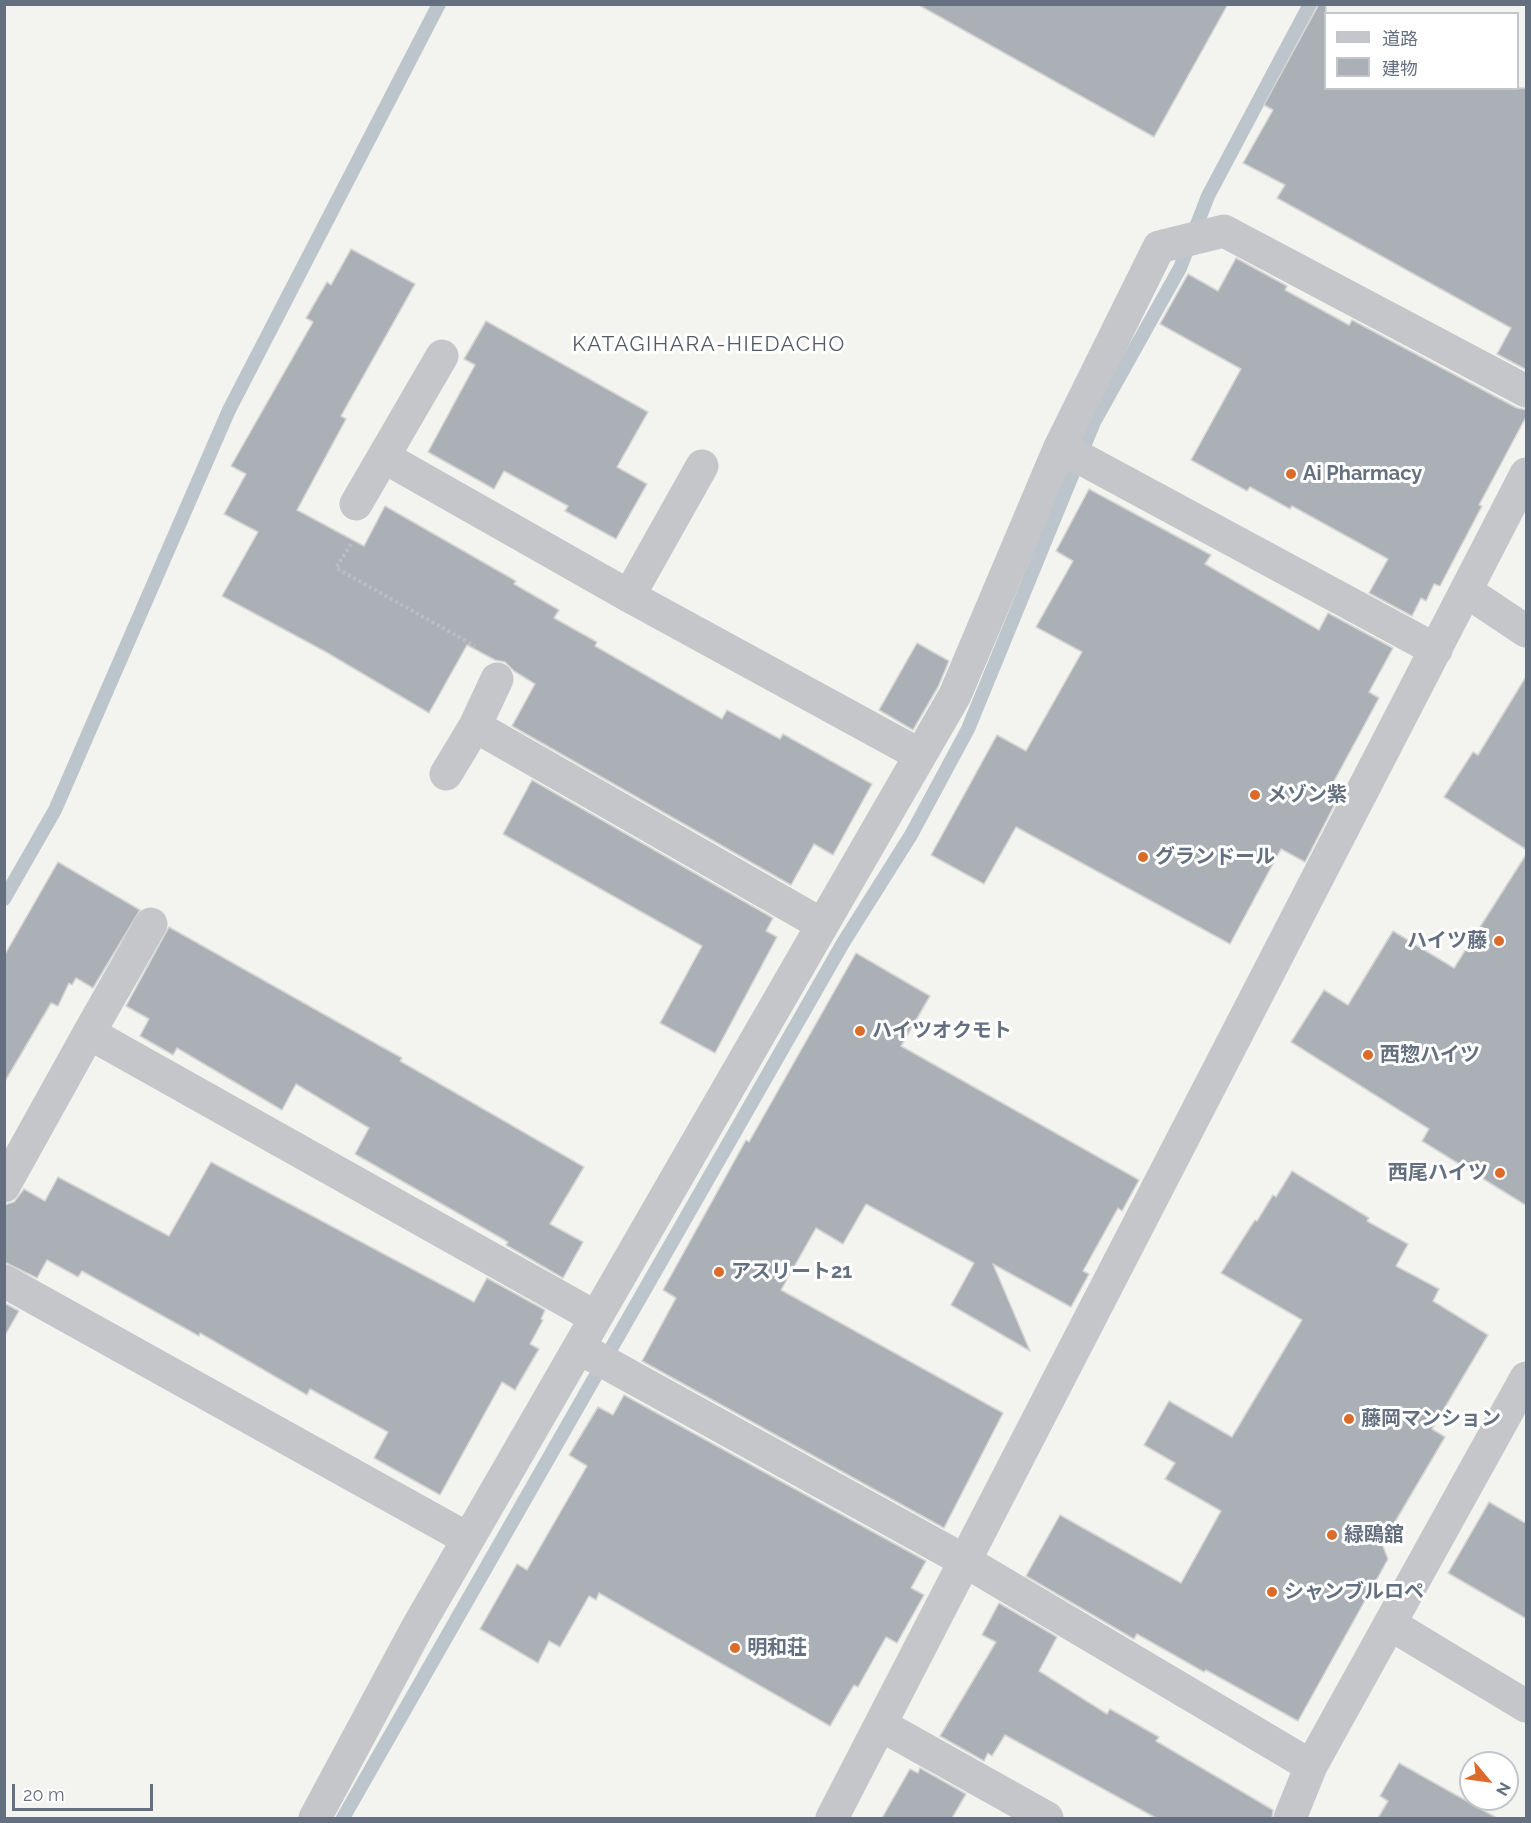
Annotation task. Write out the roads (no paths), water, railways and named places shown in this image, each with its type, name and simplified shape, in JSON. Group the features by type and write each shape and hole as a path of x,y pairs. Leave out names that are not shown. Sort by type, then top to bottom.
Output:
{"street":[{"path":"315,1818 468,1539 955,695 1060,447 1159,247 1179,240 1224,231 1527,391"},
{"path":"356,504 442,356"},
{"path":"1060,447 1436,650"},
{"path":"384,457 629,596 920,755"},
{"path":"629,596 702,466"},
{"path":"832,1818 1527,474"},
{"path":"1466,591 1527,631"},
{"path":"446,774 475,726 497,679"},
{"path":"475,726 821,924"},
{"path":"4,1186 151,924"},
{"path":"89,1033 595,1317"},
{"path":"4,1281 468,1539"},
{"path":"579,1348 965,1561 1311,1766"},
{"path":"1290,1818 1311,1766 1527,1378"},
{"path":"1389,1624 1527,1706"},
{"path":"880,1725 1047,1818"}],"waterway":[{"path":"4,899 55,810 229,410 439,4"},
{"path":"612,1347 843,943 911,835 968,729 1094,422 1180,268 1208,196 1310,4"},
{"path":"343,1818 595,1377"}],"place":[{"name":"Ai Pharmacy","path":"1291,474"},
{"name":"メゾン紫","path":"1255,795"},
{"name":"グランドール","path":"1143,857"},
{"name":"ハイツ藤","path":"1499,941"},
{"name":"ハイツオクモト","path":"860,1031"},
{"name":"西惣ハイツ","path":"1368,1055"},
{"name":"西尾ハイツ","path":"1500,1173"},
{"name":"アスリート21","path":"719,1272"},
{"name":"藤岡マンション","path":"1349,1419"},
{"name":"緑鴎舘","path":"1332,1535"},
{"name":"シャンブルロペ","path":"1272,1592"},
{"name":"明和荘","path":"735,1648"}],"district":[{"name":"KATAGIHARA-HIEDACHO","path":"709,345"}]}
